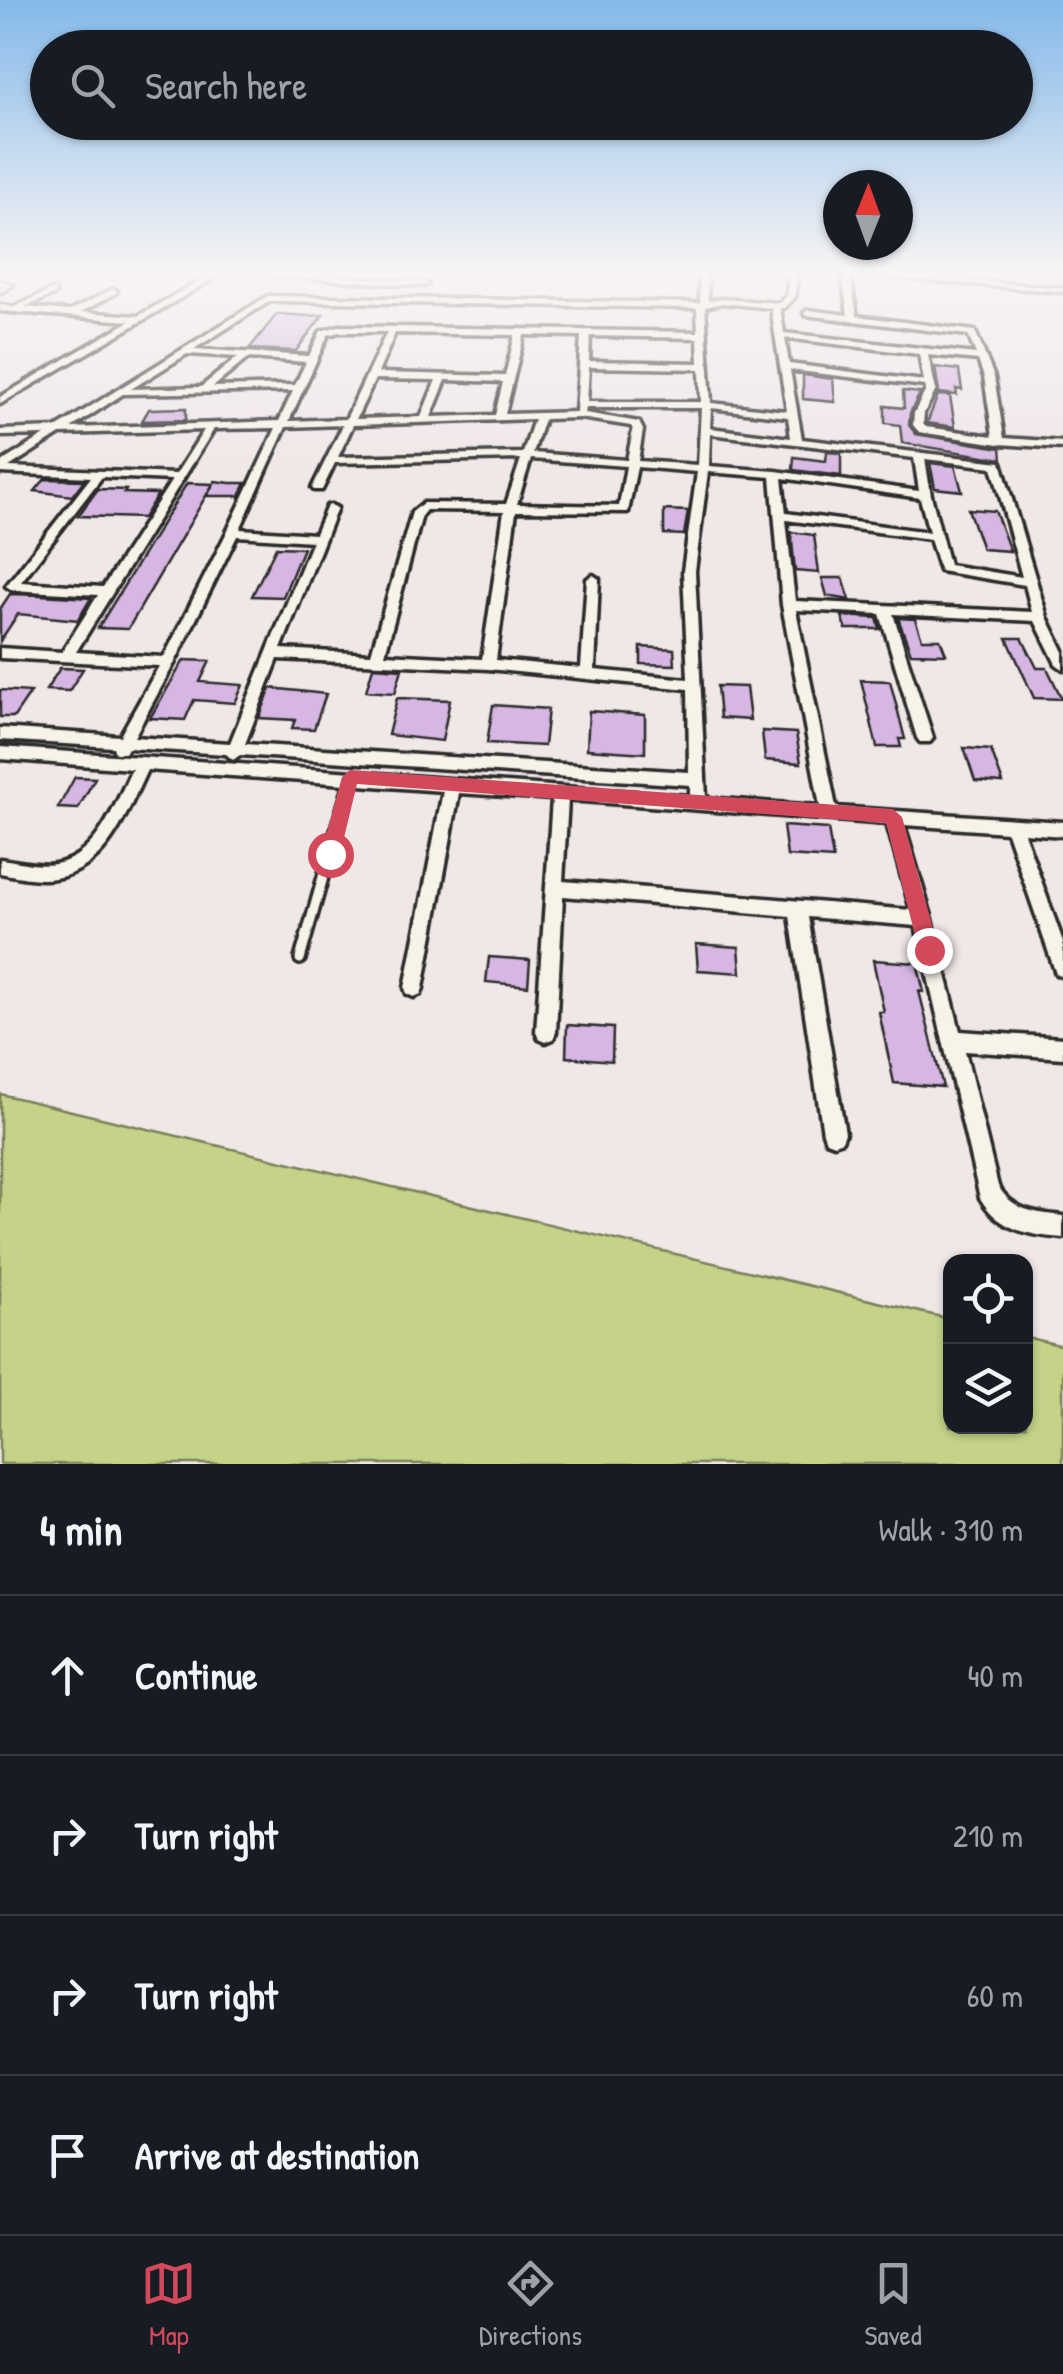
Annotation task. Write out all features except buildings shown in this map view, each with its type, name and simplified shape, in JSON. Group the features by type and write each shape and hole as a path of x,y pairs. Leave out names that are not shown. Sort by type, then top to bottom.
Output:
{"street":[{"path":"0,400 97,343"},
{"path":"0,469 197,343"},
{"path":"113,761 233,532 319,343"},
{"path":"318,488 386,343"},
{"path":"499,419 517,343"},
{"path":"581,410 585,343"},
{"path":"698,803 690,571 703,470 706,405 702,343"},
{"path":"779,343 797,442"},
{"path":"849,343 983,358"},
{"path":"978,343 1000,442"},
{"path":"187,350 310,359"},
{"path":"924,352 931,395 919,412 920,428 1000,442 1063,445"},
{"path":"204,390 246,356"},
{"path":"584,364 703,366"},
{"path":"783,366 929,384"},
{"path":"372,376 509,379"},
{"path":"424,420 442,378"},
{"path":"122,392 298,388"},
{"path":"0,433 499,419 581,410 706,405 790,414"},
{"path":"377,658 416,514 424,506 624,510 638,430 634,424 581,410"},
{"path":"488,664 511,505 540,417"},
{"path":"66,657 210,428"},
{"path":"705,430 997,464 1040,617 1057,642 1063,664"},
{"path":"333,460 528,456 776,474 925,494"},
{"path":"919,456 934,536 946,569 1030,582"},
{"path":"0,469 178,477"},
{"path":"776,474 789,605 829,814"},
{"path":"0,602 6,586 98,475"},
{"path":"229,767 330,508"},
{"path":"780,516 934,536"},
{"path":"233,532 319,538"},
{"path":"588,672 593,579"},
{"path":"6,586 107,592"},
{"path":"789,605 1040,617"},
{"path":"886,610 925,738"},
{"path":"0,653 168,662"},
{"path":"276,654 488,664 695,684"},
{"path":"0,734 697,778"},
{"path":"0,753 1063,829"},
{"path":"0,866 50,872 90,856 102,842 142,762"},
{"path":"590,772 590,794"},
{"path":"414,988 452,785"},
{"path":"546,1032 560,792"},
{"path":"893,817 988,1190 997,1209 1013,1220 1063,1228"},
{"path":"1013,826 1056,928 1063,968"},
{"path":"554,888 922,919"},
{"path":"798,910 834,1133"},
{"path":"951,1040 1063,1048"}],"lane":[{"path":"300,959 350,777"}],"green space":[{"path":"0,1094 943,1317 943,1434 1033,1434 1033,1339 1063,1346 1063,1464 0,1464"}],"route":[{"path":"330,854 350,777 893,817 929,950"}]}
